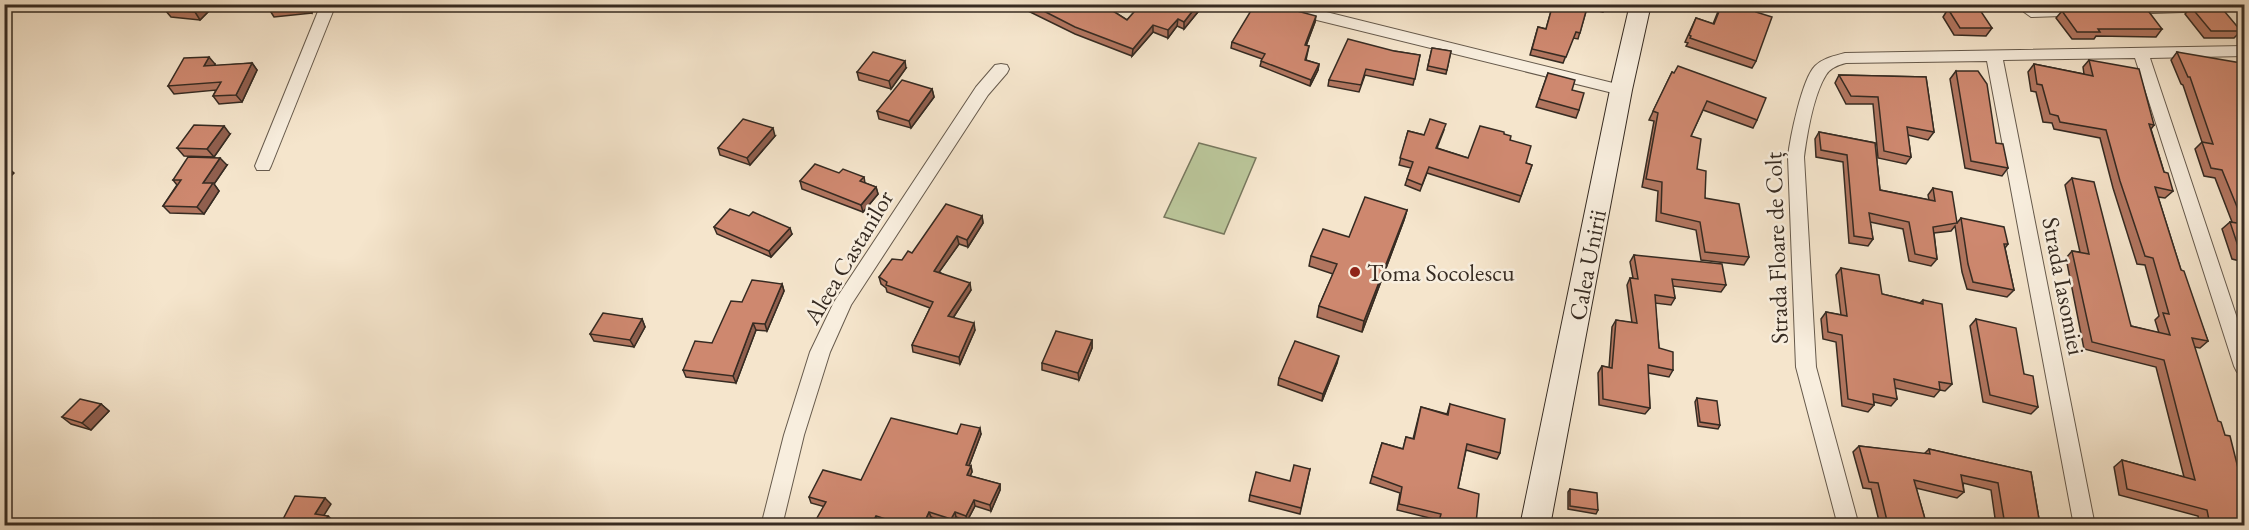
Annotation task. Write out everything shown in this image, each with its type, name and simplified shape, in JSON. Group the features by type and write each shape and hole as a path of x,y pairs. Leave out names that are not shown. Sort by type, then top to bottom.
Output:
{"main road":[{"name":"Calea Unirii","path":"1535,525 1621,90 1641,4"}],"street":[{"path":"263,166 329,4"},
{"path":"1272,4 1621,90"},
{"path":"2031,12 2244,5"},
{"name":"Strada Floare de Colț","path":"1849,525 1806,367 1796,157 1800,126 1820,71 1829,63 1845,58 2244,51"},
{"path":"2141,53 2244,366"},
{"name":"Strada Iasomiei","path":"1994,55 2085,525"},
{"name":"Aleea Castanilor","path":"771,525 794,435 820,351 843,302 982,91 1000,69"}],"green space":[{"path":"1199,143 1256,158 1224,234 1164,217"}],"building":[{"path":"170,4 202,4 195,12 165,10"},
{"path":"271,4 307,4 307,5 269,9"},
{"path":"1030,4 1102,4 1127,20 1141,4 1198,4 1184,22 1178,19 1168,30 1153,25 1133,49 1075,27"},
{"path":"1255,4 1271,4 1316,16 1305,45 1309,46 1305,60 1319,64 1311,80 1261,61 1265,54 1232,42"},
{"path":"1553,4 1588,4 1580,33 1576,32 1566,57 1532,49 1538,27 1546,29"},
{"path":"1722,4 1755,4 1758,5 1756,12 1772,17 1756,61 1690,38 1689,35 1696,18 1714,24"},
{"path":"2220,6 2241,31 2211,31 2191,7"},
{"path":"2146,8 2162,29 2098,29 2100,32 2077,32 2062,11"},
{"path":"1948,9 1980,10 1992,28 1960,28"},
{"path":"1348,39 1420,55 1415,79 1366,69 1361,85 1329,80"},
{"path":"1432,48 1451,51 1447,70 1428,66"},
{"path":"873,52 905,61 889,81 857,72"},
{"path":"2177,52 2241,63 2244,73 2244,224 2222,170 2211,168 2202,142 2213,144 2190,77"},
{"path":"209,57 204,66 252,63 236,95 213,96 221,82 168,86 184,58"},
{"path":"2089,60 2139,69 2154,125 2149,124 2164,172 2168,173 2173,191 2155,187 2181,270 2184,271 2208,341 2192,338 2218,421 2221,422 2225,435 2230,436 2244,492 2244,525 2210,525 2207,510 2127,489 2122,460 2195,480 2164,360 2092,342 2072,251 2089,254 2072,178 2094,182 2131,326 2170,335 2163,313 2169,314 2153,258 2145,256 2106,130 2060,122 2058,116 2050,114 2042,85 2037,84 2034,64 2093,76"},
{"path":"1678,66 1766,98 1757,120 1707,101 1691,136 1701,139 1697,169 1706,171 1705,198 1739,204 1749,257 1705,252 1700,222 1661,213 1662,182 1646,179 1658,113 1653,111 1672,72 1674,73"},
{"path":"1956,71 1978,71 1987,84 1996,143 2003,144 2008,168 1971,161"},
{"path":"1548,73 1575,80 1572,90 1584,93 1579,110 1539,99"},
{"path":"1839,75 1926,77 1934,132 1907,127 1911,157 1884,151 1878,97 1851,96"},
{"path":"902,80 932,89 909,121 877,111"},
{"path":"743,119 773,128 747,158 718,148"},
{"path":"1430,119 1446,124 1436,148 1468,158 1480,126 1504,132 1511,136 1510,140 1531,146 1526,163 1532,165 1521,196 1429,167 1422,185 1407,179 1413,162 1400,158 1408,131 1424,135"},
{"path":"194,125 224,126 207,149 177,148"},
{"path":"1819,132 1875,143 1880,190 1935,201 1933,188 1952,192 1957,223 1933,227 1937,259 1915,254 1909,222 1869,213 1873,239 1854,236 1847,155 1821,150"},
{"path":"188,157 220,158 203,183 213,183 197,207 163,206 181,180 173,180"},
{"path":"815,164 839,173 843,169 864,177 860,181 876,187 861,205 800,181"},
{"name":"Toma Socolescu","path":"1365,197 1407,210 1364,321 1319,306 1337,264 1311,256 1323,229 1349,237"},
{"path":"946,204 982,216 967,240 957,236 934,271 970,283 948,316 974,323 959,357 912,345 933,302 886,285 887,282 879,277 892,259 902,260 908,251 912,253"},
{"path":"730,209 749,216 753,212 790,228 769,251 714,227"},
{"path":"1961,218 2004,227 2008,244 2004,244 2014,290 1973,282"},
{"path":"2230,222 2244,224 2244,253 2240,252"},
{"path":"1634,255 1722,264 1726,285 1672,279 1675,298 1655,295 1659,348 1673,352 1673,370 1648,365 1650,408 1603,399 1602,366 1612,368 1616,320 1637,323 1630,278 1638,279"},
{"path":"1841,268 1879,275 1882,294 1923,304 1923,300 1942,304 1952,384 1939,382 1940,390 1894,379 1897,399 1873,394 1874,405 1848,399 1842,335 1828,332 1826,312 1847,316"},
{"path":"752,280 782,284 765,324 753,323 733,376 683,370 695,341 712,343 731,301 742,302"},
{"path":"603,313 642,319 630,340 590,334"},
{"path":"1976,319 2016,328 2024,374 2033,376 2038,407 1990,395"},
{"path":"1056,331 1092,340 1078,373 1042,363"},
{"path":"1295,341 1339,356 1323,394 1279,378"},
{"path":"1697,398 1717,401 1720,425 1700,422"},
{"path":"80,399 101,404 82,423 62,417"},
{"path":"1450,404 1505,419 1500,453 1467,444 1458,488 1479,494 1476,523 1474,522 1473,525 1438,525 1441,514 1399,504 1402,487 1372,476 1382,443 1403,449 1406,437 1414,439 1421,407 1448,415"},
{"path":"891,418 957,434 961,424 980,428 966,465 971,466 967,475 1000,484 990,505 974,500 966,516 955,512 951,519 929,512 923,525 904,525 876,516 871,525 813,525 826,502 809,497 823,470 861,480"},
{"path":"1859,446 1930,454 1929,449 2031,472 2040,525 2005,525 1998,483 1961,475 1964,492 1914,480 1925,519 1960,525 1888,525 1878,483 1869,482"},
{"path":"1294,465 1310,469 1301,508 1250,495 1256,472 1290,481"},
{"path":"1570,489 1597,493 1598,510 1570,506"},
{"path":"295,496 325,498 315,514 328,516 322,525 280,525"},
{"path":"408,521 442,525 405,525"},
{"path":"1666,521 1684,525 1666,525"}],"place":[{"name":"Toma Socolescu","path":"1355,272"}]}
